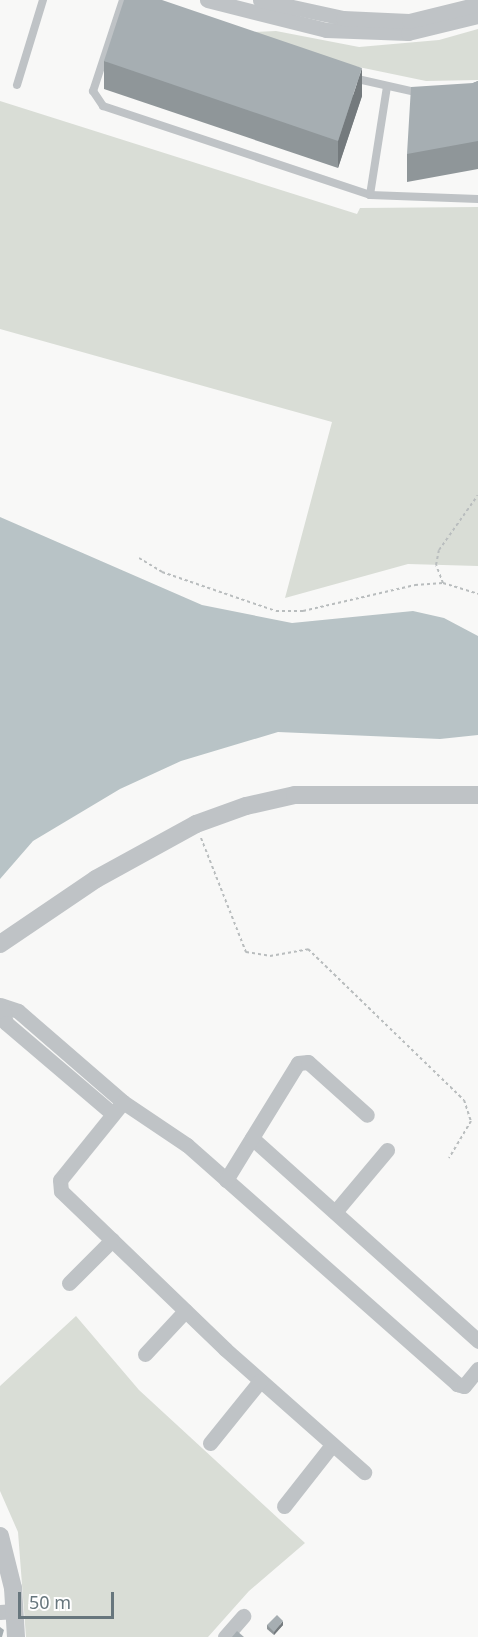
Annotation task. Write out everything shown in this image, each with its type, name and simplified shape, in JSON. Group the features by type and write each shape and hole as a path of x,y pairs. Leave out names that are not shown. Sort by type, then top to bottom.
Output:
{"street":[{"path":"207,0 326,30 408,33 478,16"},
{"path":"260,0 343,18 409,21 478,4"},
{"path":"0,944 96,879 196,824 295,795 478,795"},
{"path":"1,1005 18,1011 123,1102 226,1180 457,1384 464,1386 478,1369"},
{"path":"1,1005 6,1023 113,1114"},
{"path":"226,1180 303,1061 367,1115"},
{"path":"123,1102 60,1186 185,1311 260,1381 364,1472"},
{"path":"252,1138 478,1341"},
{"path":"335,1212 387,1150"},
{"path":"69,1283 112,1240"},
{"path":"145,1354 185,1311"},
{"path":"210,1443 260,1381"},
{"path":"284,1506 332,1445"},
{"path":"0,1536 7,1612 16,1637"},
{"path":"225,1637 243,1616"}],"lane":[{"path":"17,85 43,0"},
{"path":"134,5 123,0 93,91 96,100 370,195 478,199"},
{"path":"343,75 387,87 432,94"},
{"path":"370,195 387,87"}],"path":[{"path":"443,583 436,565 439,550 478,495"},
{"path":"139,558 162,572 276,611 443,583 478,594"},
{"path":"196,824 246,952 270,956 308,949 464,1100 471,1121 449,1158"}],"shaded area":[{"path":"478,29 478,80 426,81 349,65 254,32 276,31 359,47 439,40"},
{"path":"0,101 357,214 360,208 478,207 478,566 408,564 285,598 332,422 0,329"},
{"path":"0,517 202,605 292,623 413,611 444,618 478,636 478,735 440,739 278,732 181,761 120,789 33,841 0,879"},
{"path":"76,1316 139,1390 305,1543 249,1591 208,1637 26,1637 18,1532 0,1491 0,1386"}],"building":[{"path":"124,0 162,0 362,68 338,141 104,61"},
{"path":"478,81 478,141 407,154 411,87"},
{"path":"277,1615 283,1621 274,1632 267,1625"},
{"path":"0,1627 4,1630 2,1637 0,1637"},
{"path":"237,1631 244,1637 232,1637"}]}
